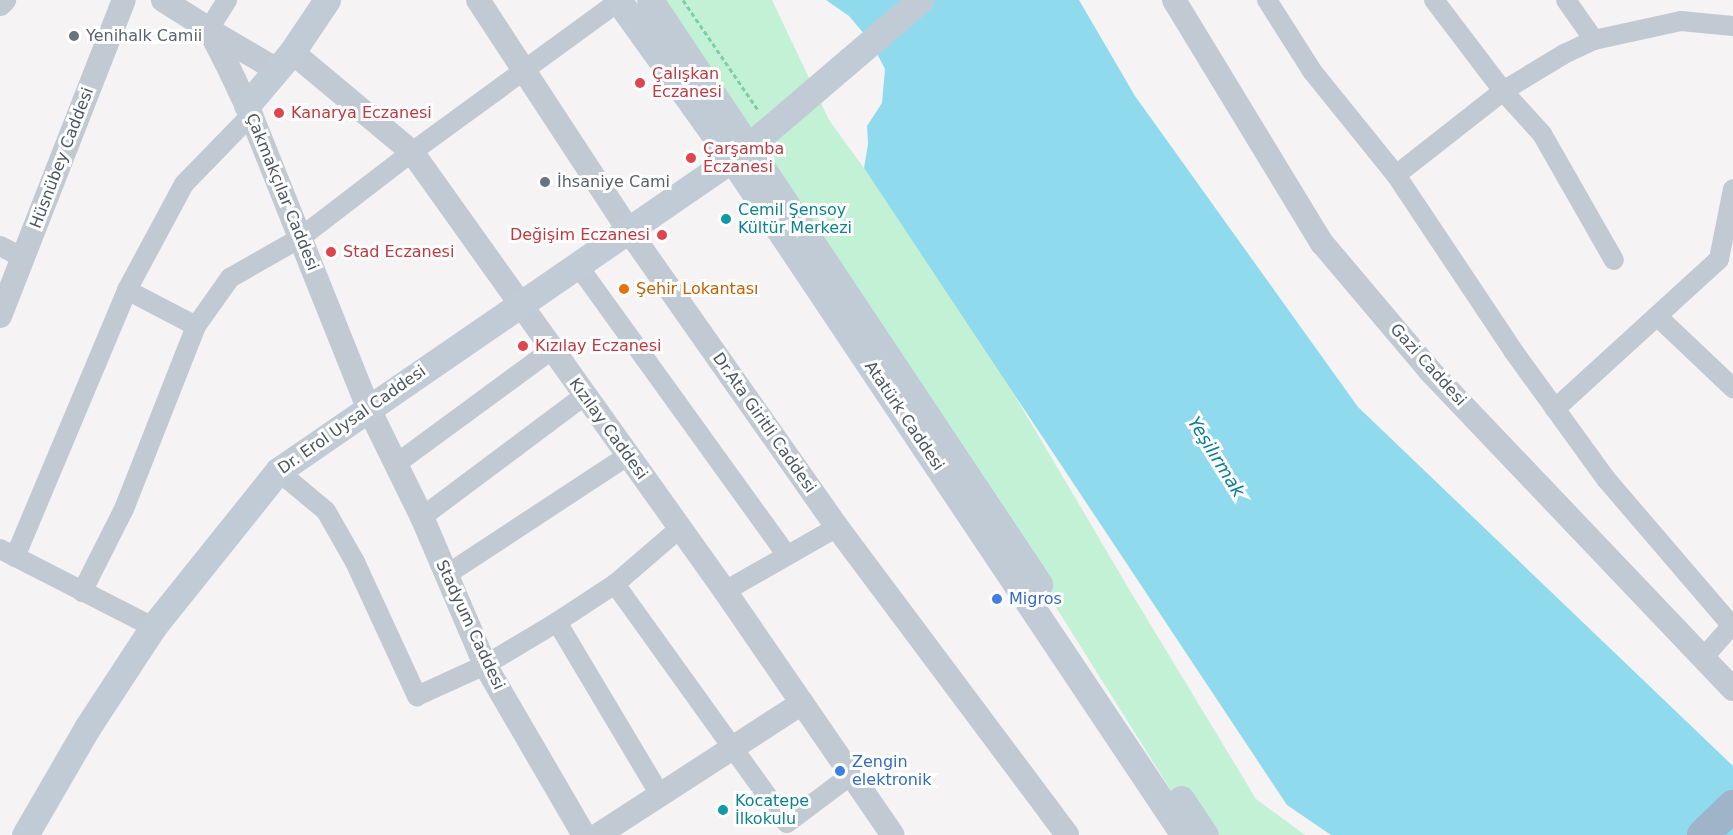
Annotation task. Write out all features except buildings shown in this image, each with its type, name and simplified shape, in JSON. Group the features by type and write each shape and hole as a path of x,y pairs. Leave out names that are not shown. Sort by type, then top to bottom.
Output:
{"highway":[{"path":"1703,835 1733,806"}],"main road":[{"path":"249,110 327,0"},
{"name":"Atatürk Caddesi","path":"650,0 740,153 1184,835"},
{"name":"Dr. Erol Uysal Caddesi","path":"25,835 87,728 153,627 278,471 368,407 579,267 740,153 920,0"},
{"name":"Atatürk Caddesi","path":"619,1 740,153 1205,835"}],"street":[{"path":"0,4 4,0"},
{"name":"Hüsnübey Caddesi","path":"0,316 124,0"},
{"path":"208,29 227,0"},
{"name":"Dr.Ata Giritli Caddesi","path":"478,0 629,231 837,527 1066,835"},
{"name":"Gazi Caddesi","path":"1174,0 1322,243 1430,370 1733,689"},
{"path":"1267,0 1312,71 1396,175 1514,352 1606,479 1732,626 1703,658"},
{"path":"1434,0 1503,91 1542,134 1614,260"},
{"path":"1566,0 1594,40"},
{"path":"82,592 124,509 196,326 230,278 300,238 412,152 619,1"},
{"name":"Çakmakçılar Caddesi","path":"176,3 208,29 249,110 368,407"},
{"path":"1396,175 1503,91 1564,54 1594,40 1682,21 1733,26"},
{"name":"Kızılay Caddesi","path":"208,29 284,61 412,152 725,591 893,835"},
{"path":"153,627 7,553 127,290 184,184 249,110"},
{"path":"1555,409 1728,251 1733,189"},
{"path":"0,246 24,258"},
{"path":"579,267 786,554"},
{"path":"127,290 196,326"},
{"path":"1657,316 1733,388"},
{"path":"396,464 551,350"},
{"path":"422,517 584,396"},
{"name":"Stadyum Caddesi","path":"368,407 422,517 485,665 584,835"},
{"path":"446,575 627,456"},
{"path":"278,471 326,511 355,562 417,696 485,665 557,622 615,584 679,529"},
{"path":"725,591 786,554 837,527"},
{"path":"615,584 787,823 850,775"},
{"path":"557,622 660,795"},
{"path":"598,835 802,703"}],"path":[{"path":"683,0 770,128"}],"green space":[{"path":"660,0 772,0 829,120 953,291 1256,799 1305,835 1199,835 1010,534"}],"water":[{"name":"Yeşilırmak","path":"826,0 1079,0 1135,96 1358,407 1733,766 1733,835 1331,835 1287,805 864,168 868,144 867,126 882,103 885,69 871,42 849,16"}],"place":[{"name":"Yenihalk Camii","path":"74,36"},
{"name":"Çalışkan Eczanesi","path":"640,83"},
{"name":"Kanarya Eczanesi","path":"279,113"},
{"name":"Çarşamba Eczanesi","path":"691,158"},
{"name":"İhsaniye Cami","path":"545,182"},
{"name":"Cemil Şensoy Kültür Merkezi","path":"726,219"},
{"name":"Değişim Eczanesi","path":"662,235"},
{"name":"Stad Eczanesi","path":"331,252"},
{"name":"Şehir Lokantası","path":"624,289"},
{"name":"Kızılay Eczanesi","path":"523,346"},
{"name":"Migros","path":"997,599"},
{"name":"Zengin elektronik","path":"840,771"},
{"name":"Kocatepe İlkokulu","path":"723,810"}]}
